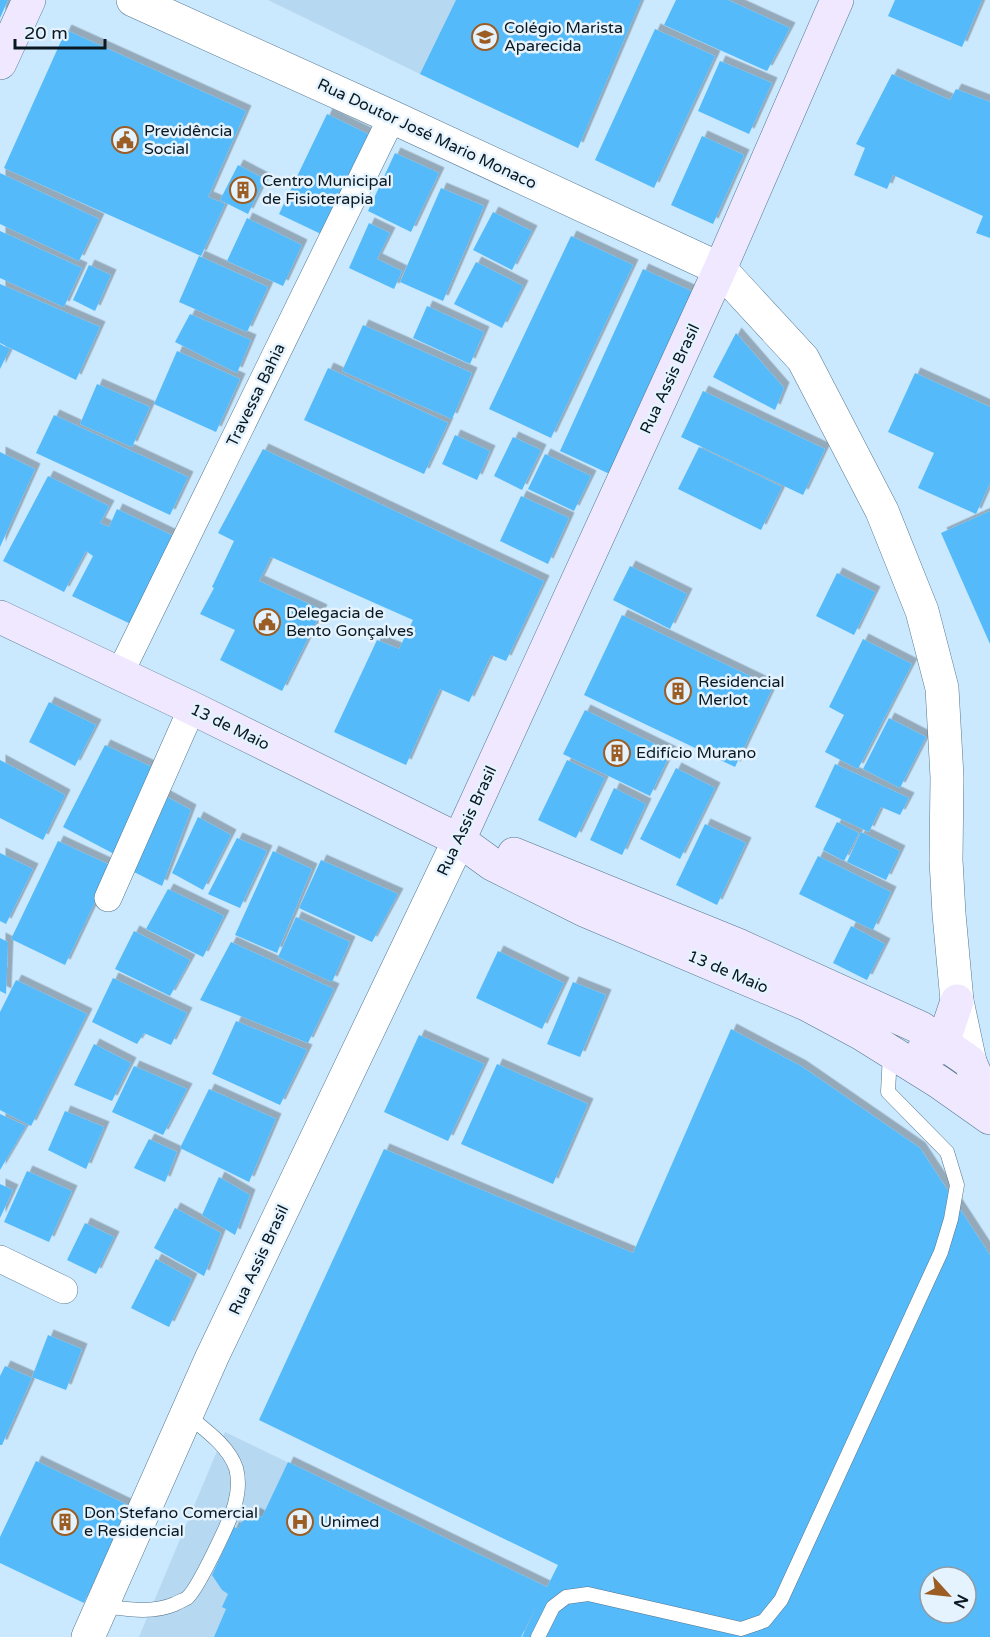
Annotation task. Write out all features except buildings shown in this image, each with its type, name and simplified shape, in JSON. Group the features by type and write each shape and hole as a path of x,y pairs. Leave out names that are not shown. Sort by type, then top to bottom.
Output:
{"main road":[{"path":"0,63 29,0"},
{"name":"Rua Assis Brasil","path":"459,840 720,269 837,0"},
{"name":"13 de Maio","path":"0,617 120,673 459,840 492,864 584,910 806,1004 862,1034 939,1082 990,1118"},
{"name":"13 de Maio","path":"459,840 500,849 738,945 921,1028 970,1062"},
{"path":"806,1004 845,1012 927,1050 934,1050 942,1043 957,1001"},
{"path":"970,1062 990,1109"}],"street":[{"name":"Rua Doutor José Mario Monaco","path":"133,0 720,269"},
{"name":"Travessa Bahia","path":"120,673 392,117"},
{"path":"720,269 803,360 882,511 922,611 942,688 947,777 946,860 953,964 957,1001 970,1062"},
{"path":"108,898 192,708"},
{"name":"Rua Assis Brasil","path":"88,1637 186,1414 459,840"},
{"path":"0,1259 64,1290"}],"lane":[{"path":"538,1637 553,1607 566,1597 588,1594 741,1629 764,1621 781,1600 941,1252 951,1219 957,1185 947,1152 888,1092 890,1052"},
{"path":"103,1606 142,1611 167,1607 188,1598 200,1581 235,1505 238,1483 236,1467 228,1453 214,1437 186,1414"}],"shaded area":[{"name":"Colégio Marista Aparecida","path":"268,0 641,0 578,148"},
{"name":"Unimed","path":"225,1432 546,1587 521,1637 139,1637"}],"place":[{"name":"Colégio Marista Aparecida","path":"485,37"},
{"name":"Previdência Social","path":"125,140"},
{"name":"Centro Municipal de Fisioterapia","path":"243,190"},
{"name":"Delegacia de Bento Gonçalves","path":"267,622"},
{"name":"Residencial Merlot","path":"678,691"},
{"name":"Edifício Murano","path":"617,753"},
{"name":"Don Stefano Comercial e Residencial","path":"65,1522"},
{"name":"Unimed","path":"300,1522"}]}
